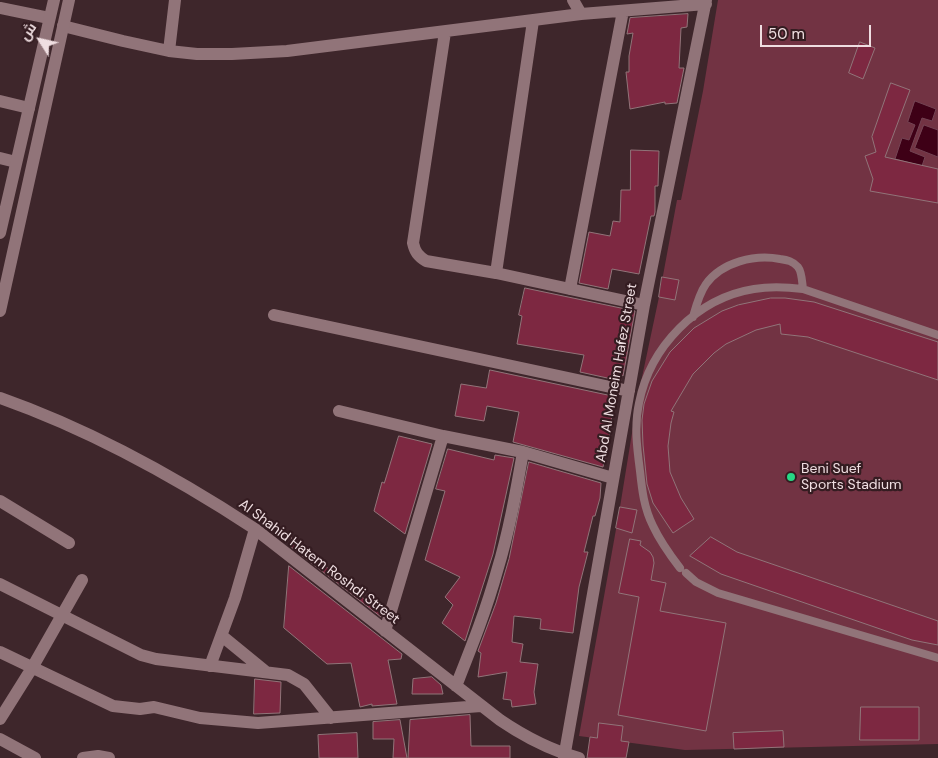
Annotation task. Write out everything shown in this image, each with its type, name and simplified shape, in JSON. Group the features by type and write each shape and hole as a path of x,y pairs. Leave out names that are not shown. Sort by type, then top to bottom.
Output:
{"street":[{"path":"1,227 54,0"},
{"path":"0,311 3,289 69,0"},
{"path":"169,51 175,0"},
{"path":"573,0 581,14"},
{"path":"63,26 169,51 197,54 232,54 287,51 581,14 623,11 660,4 706,2"},
{"name":"Abd Al Moneim Hafez Street","path":"564,756 644,305 706,2"},
{"path":"0,8 50,18"},
{"path":"570,288 623,11"},
{"path":"496,273 533,20"},
{"path":"445,32 413,243 414,250 419,257 426,261 496,273 644,305"},
{"path":"0,102 29,108"},
{"path":"0,158 16,162"},
{"path":"274,315 629,391"},
{"name":"Al Shahid Hatem Roshdi Street","path":"0,398 47,415 119,448 188,486 255,529 481,706 520,734 564,756 579,758"},
{"path":"338,411 443,436 523,452 613,478"},
{"path":"385,631 443,436"},
{"path":"456,686 479,629 497,571 512,512 523,452"},
{"path":"0,502 69,543"},
{"path":"210,666 236,598 255,529"},
{"path":"0,719 32,668 82,580"},
{"path":"0,584 140,655 156,659 288,675 304,684 331,718"},
{"path":"222,636 267,673"},
{"path":"0,652 114,706 124,708 154,707 200,718 258,723 481,706"},
{"path":"0,739 35,758"},
{"path":"83,758 98,756 109,758"}],"lane":[{"path":"692,317 706,284 722,270 742,261 773,258 794,263 799,269 803,289"},
{"path":"938,335 803,289 770,287 744,291 721,299 692,317 668,341 650,370 643,386 636,420 636,454 647,511 661,541 683,570 696,582 718,593 938,658"}],"shaded area":[{"path":"718,0 938,0 938,744 685,750 579,736 638,396 677,200 681,200 703,91"},
{"path":"915,101 936,109 932,121 922,118 910,151 925,157 922,166 895,159 902,138 909,140 915,125 908,122"},
{"path":"924,125 938,130 938,157 915,148"}],"building":[{"path":"688,14 687,27 681,28 679,68 684,68 677,103 665,104 665,102 630,109 626,72 629,72 629,56 633,33 627,34 630,18"},
{"path":"860,42 875,48 863,79 849,73"},
{"path":"891,83 910,90 885,157 938,169 938,203 870,191 873,179 865,156 876,152 872,137"},
{"path":"631,150 659,151 658,186 655,186 655,212 654,216 651,216 639,274 612,269 608,289 579,283 589,232 610,236 613,221 620,222 621,190 630,190"},
{"path":"662,277 679,280 675,300 659,297"},
{"path":"525,288 635,311 621,381 580,372 584,355 517,344 522,316 519,315"},
{"path":"771,298 814,302 938,342 938,380 808,337 781,334 780,324 756,330 726,344 693,374 671,411 674,412 668,446 670,472 681,498 694,519 673,533 653,503 647,484 642,420 644,404 652,381 670,352 694,328 722,311 738,305"},
{"path":"490,370 617,397 608,432 610,432 603,467 513,442 519,412 487,406 484,421 455,416 461,384 486,388"},
{"path":"399,436 432,444 405,534 374,511 382,482 384,483"},
{"path":"448,449 494,460 495,455 514,458 493,554 465,641 442,623 453,605 445,597 460,577 425,560 445,491 436,489"},
{"path":"529,462 601,483 600,498 595,516 593,516 584,552 588,552 579,587 573,633 540,629 541,619 514,616 512,642 523,644 520,662 538,664 534,692 536,704 512,707 511,700 503,699 507,672 478,677 481,653 478,651 496,603 509,559"},
{"path":"620,507 637,510 632,533 616,528"},
{"path":"711,537 737,552 938,621 938,645 912,640 721,574 690,556"},
{"path":"292,538 382,614 381,617 291,547"},
{"path":"630,539 641,541 640,545 650,552 653,557 654,563 651,580 666,583 660,611 726,623 706,731 618,715 639,597 619,593"},
{"path":"289,566 402,654 401,659 388,660 397,704 372,706 372,704 360,707 351,663 327,664 284,628"},
{"path":"432,677 441,685 443,694 412,694 413,679"},
{"path":"255,679 281,682 280,713 254,714"},
{"path":"861,707 919,707 919,740 860,740"},
{"path":"470,715 471,746 510,746 510,758 408,758 410,720"},
{"path":"400,720 407,758 393,758 394,739 373,739 373,722"},
{"path":"599,723 623,726 621,741 629,742 626,758 587,758 590,737 597,738"},
{"path":"783,731 784,747 734,749 733,733"},
{"path":"357,733 358,758 319,758 318,735"}],"place":[{"name":"Beni Suef Sports Stadium","path":"791,477"}]}
